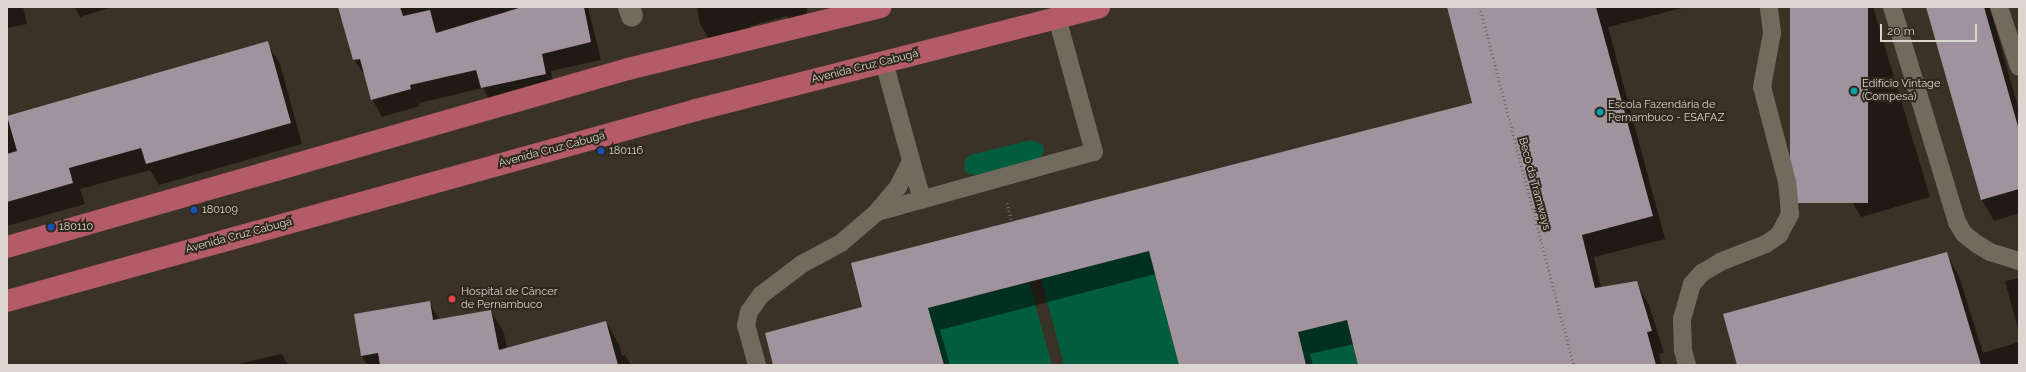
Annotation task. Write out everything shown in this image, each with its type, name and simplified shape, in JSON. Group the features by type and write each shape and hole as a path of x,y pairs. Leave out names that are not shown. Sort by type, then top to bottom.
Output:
{"main road":[{"path":"7,246 628,69 880,7"},
{"name":"Avenida Cruz Cabugá","path":"7,301 696,110 1098,7"}],"lane":[{"path":"1686,365 1682,350 1682,319 1692,284 1702,273 1720,262 1766,244 1779,235 1790,214 1787,182 1762,88 1772,33 1769,7"},
{"path":"1892,7 1957,222 1964,234 1977,244 1990,252 2019,261"},
{"path":"1999,7 2019,67"},
{"path":"877,212 1094,152 1057,18"},
{"path":"884,62 922,200"},
{"path":"757,365 746,325 749,312 761,295 802,264 840,243 877,212 898,187 911,161"}],"path":[{"name":"Beco da Tramways","path":"1480,7 1574,365"}],"green space":[{"path":"1031,140 1043,145 1044,151 1040,159 976,175 969,174 964,170 965,160 970,155"},
{"path":"1149,251 1179,365 1064,365 1041,278"},
{"path":"1029,282 1052,365 944,365 928,308"},
{"path":"1362,317 1350,335 1358,365 1306,365 1298,332"}],"building":[{"path":"338,7 400,7 403,16 430,10 436,33 522,7 584,7 591,42 542,54 546,74 481,88 476,70 410,85 411,89 371,100 360,59 353,60"},
{"path":"1447,7 1596,7 1653,216 1582,235 1595,288 1637,281 1652,331 1647,332 1656,365 1358,365 1347,320 1298,332 1306,365 1179,365 1149,251 928,308 944,365 773,365 765,333 862,307 851,263 1472,103"},
{"name":"Edifício Vintage (Compesa)","path":"1790,7 1868,7 1868,203 1790,203"},
{"path":"1926,7 1984,7 2019,130 2019,189 1981,200"},
{"path":"268,41 291,123 146,164 141,148 69,168 73,183 7,202 7,154 17,151 7,116"},
{"path":"1947,252 1981,365 1737,365 1723,314"},
{"path":"430,301 433,320 491,310 499,350 606,321 618,365 380,365 378,353 361,356 354,314"}],"place":[{"name":"Edifício Vintage (Compesa)","path":"1854,91"},
{"name":"Escola Fazendária de Pernambuco - ESAFAZ","path":"1600,112"},
{"name":"180116","path":"601,151"},
{"name":"180109","path":"194,210"},
{"name":"180110","path":"51,227"},
{"name":"Hospital de Câncer de Pernambuco","path":"452,299"}]}
